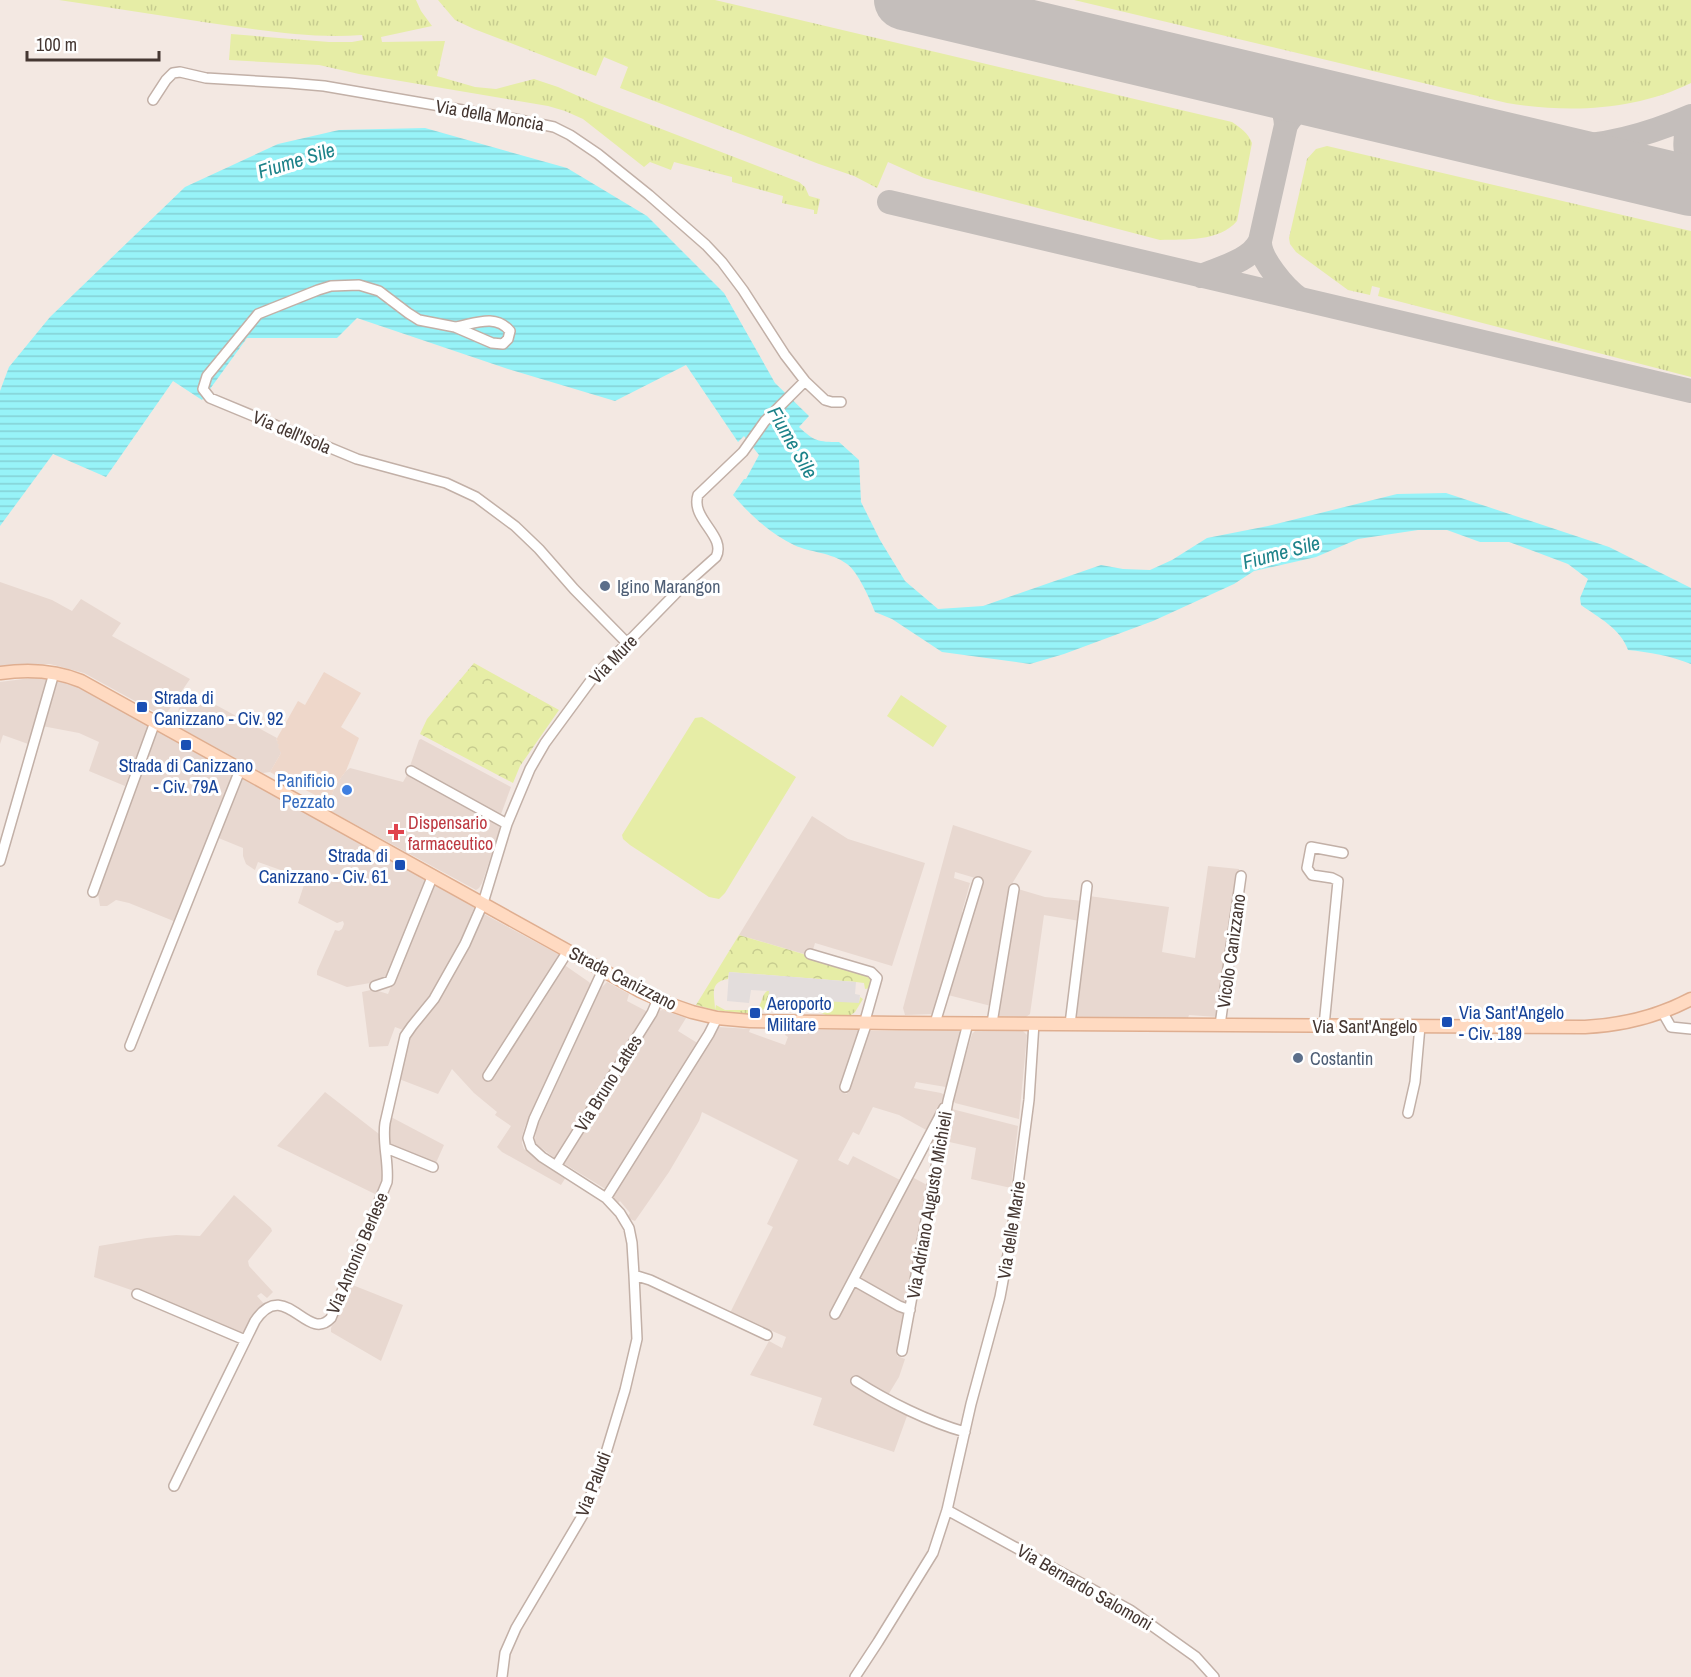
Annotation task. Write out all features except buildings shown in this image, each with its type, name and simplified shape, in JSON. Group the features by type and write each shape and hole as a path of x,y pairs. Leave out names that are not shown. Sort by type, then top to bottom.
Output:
{"street":[{"name":"Via della Moncia","path":"153,100 166,80 173,73 180,72 206,78 324,87 554,127 598,154 650,195 716,255 743,290 785,355 805,381 825,400 841,402"},
{"name":"Via dell'Isola","path":"455,327 490,320 510,331 508,339 503,344 492,343 455,327 419,320 379,291 359,285 331,286 258,314 207,376 203,389 210,398 347,455 446,483 476,497 515,526 539,549 574,589 628,644"},
{"name":"Via Mure","path":"483,903 507,824 530,769 545,743 592,679 718,553 717,543 698,512 697,498 703,489 746,448 765,421 805,381"},
{"name":"Strada Canizzano","path":"0,673 30,670 54,673 81,681 603,970 657,999 693,1012 754,1021 1034,1023"},
{"path":"0,861 54,673"},
{"path":"93,892 154,722"},
{"path":"130,1046 240,770"},
{"path":"411,771 507,824"},
{"path":"1324,1026 1338,881 1312,875 1307,868 1311,847 1343,853"},
{"path":"375,986 390,981 433,875"},
{"name":"Vicolo Canizzano","path":"1220,1025 1241,876"},
{"path":"935,1023 978,882"},
{"path":"1070,1024 1087,886"},
{"path":"993,1023 1014,889"},
{"name":"Via Antonio Berlese","path":"174,1486 259,1314 267,1307 281,1305 315,1324 325,1324 331,1318 385,1189 387,1175 385,1123 405,1036 434,999 465,944 483,903"},
{"path":"488,1076 568,951"},
{"path":"810,954 876,975 877,981 866,1017 867,1022 845,1087"},
{"name":"Via Paludi","path":"501,1677 505,1653 516,1628 584,1513 602,1466 637,1340 632,1244 629,1228 620,1213 606,1198 542,1157 529,1143 529,1132 603,970"},
{"name":"Via Bruno Lattes","path":"556,1166 652,1013 657,999"},
{"name":"Via Sant'Angelo","path":"1034,1023 1593,1027 1628,1023 1663,1013 1691,999"},
{"path":"1663,1013 1669,1026 1691,1029"},
{"path":"606,1198 709,1034 717,1017"},
{"name":"Via Adriano Augusto Michieli","path":"902,1351 948,1101 968,1023"},
{"name":"Via delle Marie","path":"855,1677 933,1553 947,1510 964,1432 1000,1297 1011,1238 1029,1100 1034,1023"},
{"path":"1408,1113 1415,1082 1420,1026"},
{"name":"Via Adriano Augusto Michieli","path":"834,1314 948,1101"},
{"path":"386,1148 433,1167"},
{"path":"634,1275 650,1280 767,1335"},
{"name":"Via Adriano Augusto Michieli","path":"853,1280 910,1310"},
{"path":"137,1294 245,1340"},
{"path":"856,1381 872,1392 943,1426 964,1432"},
{"name":"Via Bernardo Salomoni","path":"947,1510 1130,1610 1196,1658 1214,1677"}],"shaded area":[{"path":"0,582 52,600 72,611 81,599 121,623 112,636 190,679 164,717 84,673 50,664 0,667"},
{"path":"324,672 361,693 341,727 359,738 346,771 337,783 326,807 314,798 315,795 270,772 281,753 276,740 298,701 305,705"},
{"path":"48,678 31,745 3,735 0,744 0,682"},
{"path":"56,680 76,686 147,725 125,786 89,771 99,742 79,733 42,726"},
{"path":"190,693 277,738 281,753 270,772 263,773 175,725 179,708"},
{"path":"157,730 235,774 176,922 116,900 107,906 100,906 97,888"},
{"path":"421,739 511,787 500,817 410,766"},
{"path":"350,768 403,782 407,775 498,823 500,829 479,888 476,890 327,809 337,783"},
{"path":"241,777 427,879 390,974 376,982 347,987 317,975 335,930 342,929 343,921 337,923 298,903 306,879 258,862 255,870 246,864 243,848 216,837"},
{"path":"812,816 848,839 925,863 892,966 815,943 811,956 739,935"},
{"path":"953,825 1032,851 1010,887 991,1006 948,995 982,880 955,872 954,878 970,883 963,915 933,1014 905,1015 903,1008"},
{"path":"1208,866 1239,869 1217,1017 1189,1015 1188,1018 1074,1017 1089,896 1169,907 1162,952 1195,958"},
{"path":"436,885 474,907 459,945 429,998 403,1030 395,1027 388,1046 369,1047 362,992 375,989 388,994 431,889"},
{"path":"1018,889 1045,897 1083,901 1080,921 1044,915 1030,1014 1026,1017 998,1016"},
{"path":"484,914 560,955 563,964 591,985 522,1136 524,1149 566,1177 561,1185 497,1147 511,1126 495,1115 497,1112 474,1093 452,1069 438,1094 399,1079 409,1039 438,1001"},
{"path":"729,972 856,982 855,994 860,995 859,1003 768,998 769,991 751,990 749,1003 727,1001"},
{"path":"607,982 629,994 627,1001 648,1012 556,1159 536,1144 536,1129 601,988"},
{"path":"663,1010 686,1018 678,1031 699,1044 607,1190 563,1163 657,1011"},
{"path":"718,1027 750,1029 749,1032 785,1045 788,1037 785,1035 787,1030 860,1030 840,1091 847,1094 868,1031 958,1030 961,1033 948,1086 916,1082 914,1088 946,1096 928,1131 899,1115 873,1107 859,1135 853,1132 838,1160 848,1165 853,1156 902,1181 839,1316 856,1286 906,1315 897,1356 905,1359 899,1377 888,1395 874,1388 870,1395 905,1412 907,1416 894,1452 813,1425 822,1398 750,1375 769,1341 782,1348 786,1337 730,1313 773,1227 767,1224 798,1160 702,1112 669,1172 635,1221 630,1219 628,1216 630,1213 620,1201 618,1203 613,1198 613,1194"},
{"path":"976,1030 1023,1031 1027,1035 1019,1119 955,1103 953,1100 972,1034"},
{"path":"325,1092 379,1134 382,1179 377,1195 277,1146"},
{"path":"952,1109 1018,1126 1011,1188 971,1179 976,1148 945,1141"},
{"path":"391,1117 444,1145 435,1165 390,1146 388,1135"},
{"path":"912,1177 929,1186 908,1299 904,1302 860,1278"},
{"path":"234,1195 272,1231 248,1261 249,1266 273,1292 267,1298 261,1293 257,1296 264,1304 244,1332 235,1333 94,1277 99,1246 176,1235 200,1236"},
{"path":"350,1284 403,1305 381,1361 331,1332"}],"green space":[{"path":"59,0 416,0 432,26 381,37 382,42 445,41 437,76 475,87 496,89 534,79 558,87 799,182 805,187 809,196 820,199 817,214 814,214 814,210 782,203 783,196 732,182 732,177 674,162 671,170 650,162 644,167 583,119 548,106 359,74 319,65 229,60 231,34 329,42 363,40 362,35 324,36 286,33"},
{"path":"438,0 715,0 1232,122 1244,131 1252,143 1237,221 1230,228 1211,236 1160,240 924,178 888,162 877,188 854,176 620,88 628,67 604,57 596,76 455,20"},
{"path":"1074,0 1691,0 1691,83 1647,99 1600,107 1553,108 1507,103"},
{"path":"1327,146 1691,231 1691,377 1378,296 1380,288 1372,286 1370,295 1348,290 1296,252 1289,238 1307,159 1316,149"},
{"path":"474,663 559,710 520,766 513,783 420,734 427,719"},
{"path":"901,695 947,726 933,747 887,716"},
{"path":"702,717 796,777 725,893 719,899 709,897 630,845 622,835 695,718"},
{"path":"739,935 867,973 872,978 870,988 865,989 864,983 856,982 729,972 728,979 715,986 715,1010 696,1005"},
{"path":"769,991 769,997 859,1002 860,997 863,999 851,1015 826,1015 803,1005 784,1004 745,1014 715,1010 716,1005 725,1010 756,1010"}],"water":[{"name":"Fiume Sile","path":"425,128 567,168 647,216 724,293 775,383 809,416 799,427 817,440 839,442 859,460 861,502 880,540 905,581 938,609 983,606 1101,565 1150,570 1172,560 1207,538 1268,526 1397,494 1446,493 1609,547 1691,588 1691,664 1660,655 1628,650 1614,630 1581,605 1580,598 1588,579 1568,564 1509,542 1480,542 1447,530 1418,530 1358,539 1316,557 1254,571 1234,584 1153,621 1030,664 942,652 892,619 875,612 859,579 847,564 834,557 801,548 785,540 761,523 733,495 746,479 759,455 744,436 738,442 686,365 615,401 508,369 357,318 337,338 247,338 202,400 173,381 106,477 53,454 0,526 0,391 9,367 50,317 185,187 278,144 339,130"}],"taxiway":[{"path":"1201,276 1242,259 1250,254 1260,241 1286,125 1280,102 1264,85"},
{"path":"1286,125 1301,108 1321,98"},
{"path":"1498,140 1563,147 1600,144 1656,130 1691,116"},
{"path":"1691,123 1686,134 1685,146 1691,170"},
{"path":"889,202 1691,391"},
{"path":"1260,241 1264,256 1274,273 1300,299"}],"runway":[{"path":"904,0 1691,186"}],"place":[{"name":"Igino Marangon","path":"605,586"},
{"name":"Strada di Canizzano - Civ. 92","path":"142,707"},
{"name":"Strada di Canizzano - Civ. 79A","path":"186,745"},
{"name":"Panificio Pezzato","path":"347,790"},
{"name":"Dispensario farmaceutico","path":"396,832"},
{"name":"Strada di Canizzano - Civ. 61","path":"400,865"},
{"name":"Aeroporto Militare","path":"755,1013"},
{"name":"Via Sant'Angelo - Civ. 189","path":"1447,1022"},
{"name":"Costantin","path":"1298,1058"}]}
